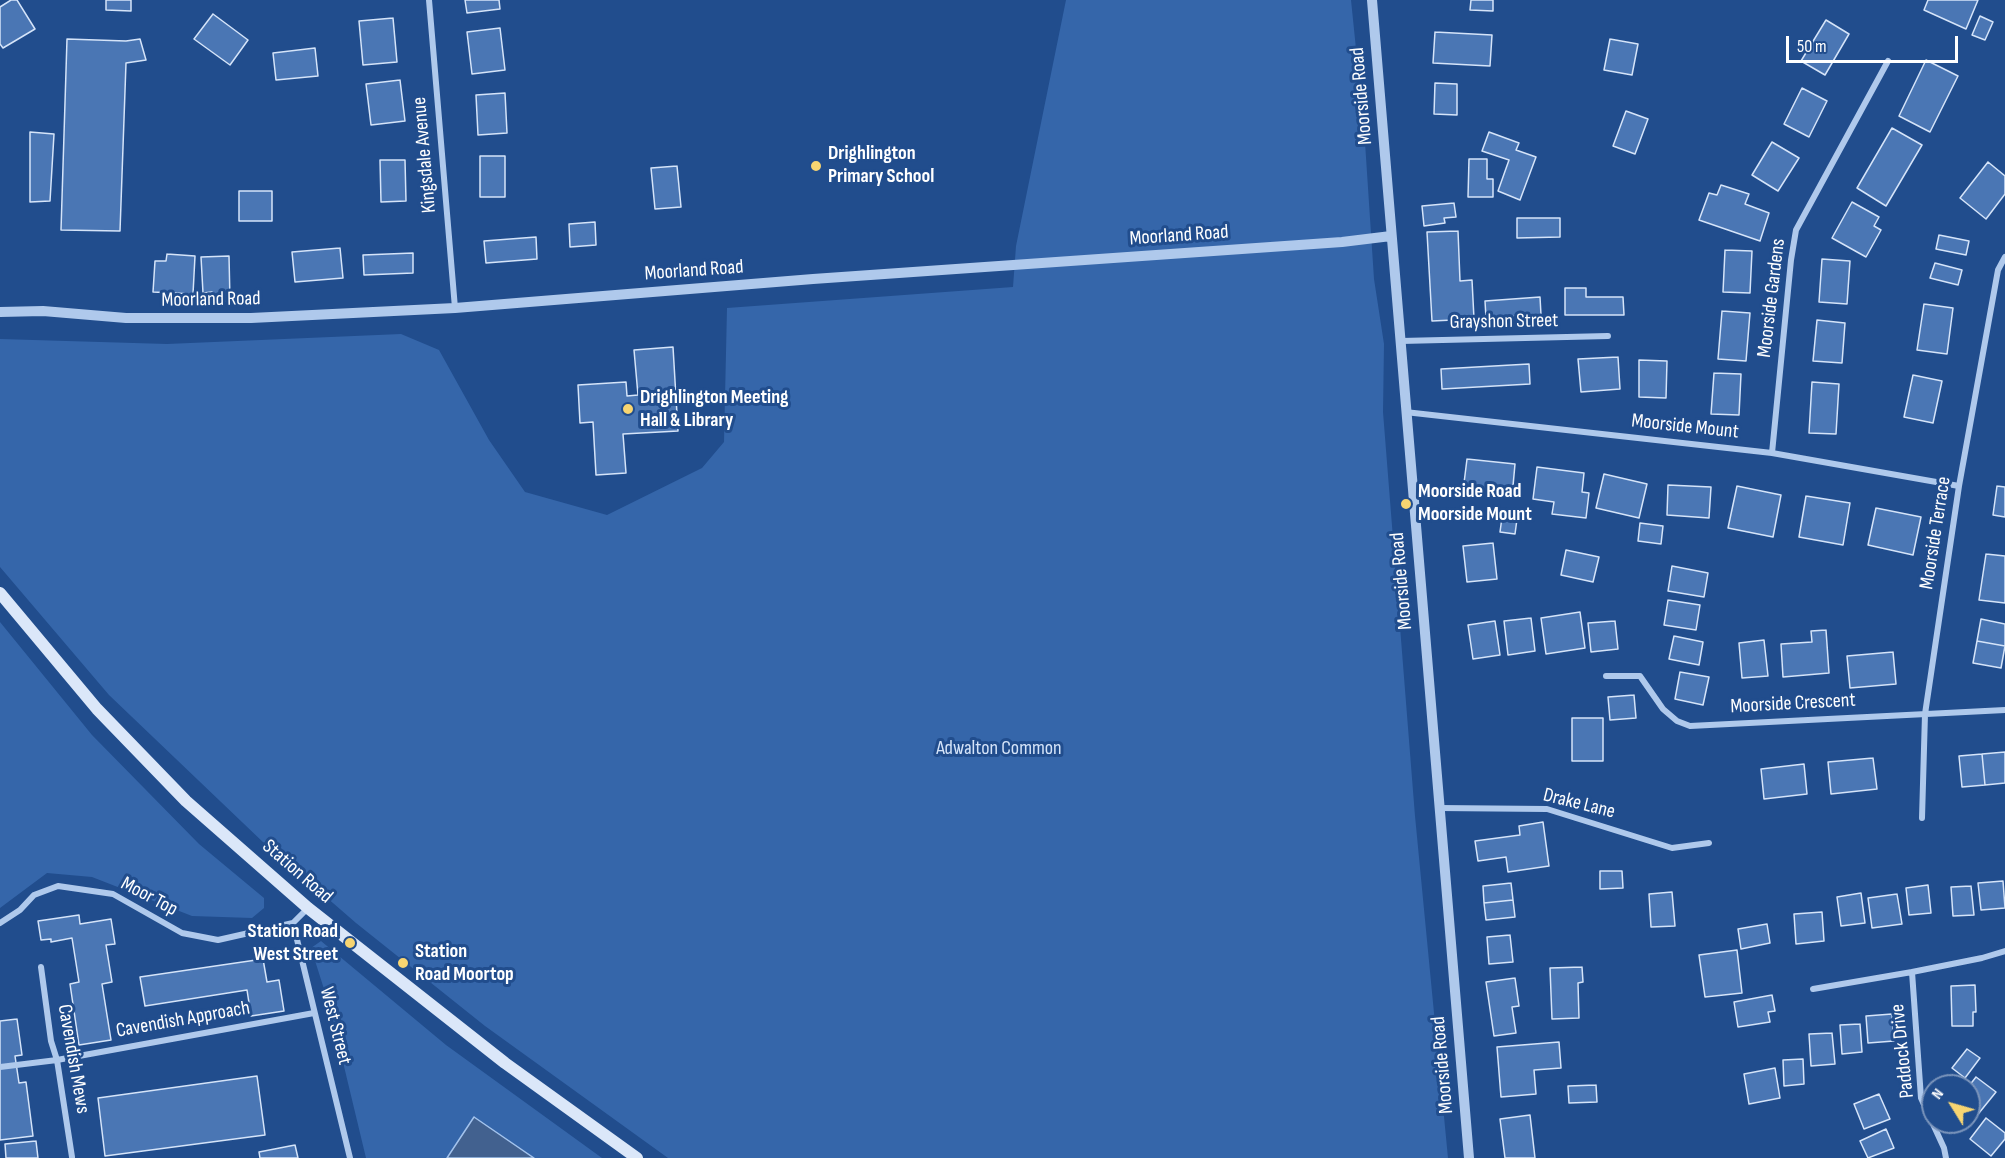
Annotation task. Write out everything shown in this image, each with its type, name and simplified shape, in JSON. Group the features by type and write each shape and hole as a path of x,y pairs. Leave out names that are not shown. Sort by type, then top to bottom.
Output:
{"main road":[{"name":"Station Road","path":"0,593 98,709 186,801 308,908 505,1063 637,1158"}],"street":[{"name":"Kingsdale Avenue","path":"429,0 455,308"},
{"name":"Moorside Road","path":"1372,0 1469,1158"},
{"name":"Moorside Gardens","path":"1772,453 1796,230 1888,61"},
{"name":"Moorland Road","path":"0,312 43,311 126,318 251,318 455,308 813,279 1342,242 1391,236"},
{"name":"Moorside Terrace","path":"1922,818 1924,714 1959,486 1998,270 2005,257"},
{"name":"Grayshon Street","path":"1401,341 1608,336"},
{"name":"Moorside Mount","path":"1406,412 1772,453 1959,486"},
{"name":"Moorside Crescent","path":"1606,675 1640,676 1663,709 1677,721 1690,726 2005,710"},
{"name":"Drake Lane","path":"1439,808 1546,809 1672,848 1709,843"},
{"name":"Moor Top","path":"0,923 20,910 34,895 58,886 112,894 182,933 218,940 293,923"},
{"path":"293,923 308,908"},
{"name":"West Street","path":"293,923 350,1158"},
{"name":"Paddock Drive","path":"1813,989 1912,972 2005,951"},
{"name":"Cavendish Mews","path":"41,967 51,1041 57,1060 72,1157"},
{"name":"Paddock Drive","path":"1912,972 1921,1098 1944,1148 1946,1158"},
{"name":"Cavendish Approach","path":"0,1067 57,1060 314,1013"}],"green space":[{"name":"Adwalton Common","path":"1066,0 1351,0 1364,127 1374,279 1384,344 1383,412 1415,816 1448,1158 668,1158 485,1026 356,923 265,844 109,695 0,567 0,339 167,344 401,334 439,350 489,440 525,492 607,515 702,468 724,442 727,308 1013,287 1016,246"},
{"path":"0,622 92,735 199,844 264,898 264,908 252,918 192,916 92,877 47,873 0,908"},
{"path":"321,941 446,1045 602,1158 366,1158 330,1008 311,948"}],"shaded area":[{"path":"474,1117 534,1158 447,1158"}],"building":[{"path":"11,0 17,0 35,29 3,48 0,44 0,7"},
{"path":"106,0 131,0 131,11 106,10"},
{"path":"465,0 499,0 500,9 467,13"},
{"path":"1471,0 1493,0 1493,11 1470,10"},
{"path":"1928,0 1978,0 1966,29 1924,10"},
{"path":"213,14 248,40 230,65 194,39"},
{"path":"1980,16 1993,22 1985,40 1972,35"},
{"path":"393,18 397,62 363,65 359,21"},
{"path":"1826,20 1849,34 1825,75 1801,61"},
{"path":"500,28 505,70 472,74 467,32"},
{"path":"1435,32 1492,35 1490,66 1433,63"},
{"path":"67,39 126,41 140,39 146,60 126,63 120,231 61,230"},
{"path":"1610,39 1638,44 1632,75 1604,70"},
{"path":"315,48 318,76 276,80 273,53"},
{"path":"1926,60 1958,76 1930,132 1899,116"},
{"path":"400,80 405,121 371,125 366,84"},
{"path":"1435,83 1457,84 1457,115 1434,114"},
{"path":"1802,88 1827,101 1809,137 1784,124"},
{"path":"505,93 507,133 478,135 476,95"},
{"path":"1626,111 1648,119 1635,154 1613,146"},
{"path":"1892,128 1922,145 1886,206 1857,188"},
{"path":"30,132 54,134 50,201 30,202"},
{"path":"1489,132 1519,143 1516,150 1536,157 1520,200 1498,191 1509,160 1482,151"},
{"path":"1772,142 1799,158 1778,191 1752,175"},
{"path":"480,156 505,156 505,197 480,197"},
{"path":"1469,159 1487,159 1487,179 1493,179 1493,197 1468,197"},
{"path":"380,160 405,160 406,201 381,202"},
{"path":"1988,162 2005,176 2005,194 1986,219 1960,198"},
{"path":"677,166 681,207 655,209 651,168"},
{"path":"1721,185 1749,194 1745,204 1769,213 1760,241 1699,220 1709,193 1717,195"},
{"path":"239,191 272,191 272,221 239,221"},
{"path":"1852,202 1879,217 1874,226 1881,230 1866,257 1832,238"},
{"path":"1454,203 1456,217 1444,218 1445,223 1424,226 1422,206"},
{"path":"1517,218 1560,218 1560,237 1517,238"},
{"path":"595,222 596,245 570,247 569,224"},
{"path":"1458,231 1460,281 1472,280 1474,319 1432,321 1427,232"},
{"path":"1939,235 1969,241 1966,255 1936,249"},
{"path":"536,237 537,259 486,263 484,241"},
{"path":"340,248 343,278 295,282 292,252"},
{"path":"1725,250 1752,251 1750,293 1723,292"},
{"path":"413,253 413,273 364,275 363,255"},
{"path":"167,254 195,256 193,294 153,292 155,261 166,261"},
{"path":"229,256 230,301 212,302 212,292 203,293 201,257"},
{"path":"1822,259 1850,261 1847,304 1819,302"},
{"path":"1935,263 1962,270 1958,285 1930,278"},
{"path":"1565,288 1586,288 1586,297 1623,297 1624,315 1565,315"},
{"path":"1540,297 1541,315 1486,318 1485,301"},
{"path":"1924,304 1953,308 1947,354 1917,350"},
{"path":"1722,311 1750,313 1746,361 1718,359"},
{"path":"1817,320 1845,323 1842,363 1813,361"},
{"name":"Drighlington Meeting Hall & Library","path":"673,347 678,431 623,434 626,473 596,475 593,422 580,423 578,385 626,382 627,396 638,395 634,350"},
{"path":"1618,357 1620,389 1581,392 1578,359"},
{"path":"1639,360 1667,361 1666,398 1639,397"},
{"path":"1529,364 1530,384 1442,389 1441,369"},
{"path":"1714,373 1741,374 1739,415 1711,414"},
{"path":"1913,375 1942,381 1933,423 1904,417"},
{"path":"1812,382 1839,384 1836,434 1809,433"},
{"path":"1467,459 1515,464 1512,497 1463,491"},
{"path":"1537,467 1584,473 1582,492 1589,493 1586,518 1552,514 1554,502 1533,499"},
{"path":"1604,474 1647,484 1639,518 1596,508"},
{"path":"1668,485 1711,487 1709,518 1667,515"},
{"path":"1737,486 1781,495 1773,537 1728,528"},
{"path":"1997,486 2005,487 2005,517 1993,515"},
{"path":"1806,496 1850,503 1843,545 1799,537"},
{"path":"1876,508 1921,517 1913,555 1868,545"},
{"path":"1503,510 1518,512 1515,534 1500,532"},
{"path":"1640,523 1663,526 1661,544 1638,541"},
{"path":"1493,543 1497,579 1467,582 1463,546"},
{"path":"1566,550 1599,557 1593,582 1561,575"},
{"path":"1986,554 2005,556 2005,603 1979,600"},
{"path":"1672,566 1708,573 1704,597 1668,591"},
{"path":"1668,600 1700,605 1696,630 1664,625"},
{"path":"1580,612 1585,648 1546,654 1541,618"},
{"path":"1531,618 1535,651 1508,655 1504,621"},
{"path":"1981,619 2005,624 2005,646 1977,641"},
{"path":"1495,621 1500,655 1473,659 1468,625"},
{"path":"1615,621 1618,649 1591,652 1588,623"},
{"path":"1826,630 1829,673 1783,677 1781,644 1812,642 1811,631"},
{"path":"1674,636 1703,642 1699,665 1669,659"},
{"path":"1764,640 1768,676 1742,678 1739,643"},
{"path":"1977,641 2005,646 2001,668 1973,663"},
{"path":"1893,652 1896,684 1850,688 1847,656"},
{"path":"1680,672 1709,677 1703,705 1675,699"},
{"path":"1634,695 1636,718 1610,720 1608,697"},
{"path":"1572,718 1603,718 1603,761 1572,761"},
{"path":"2005,752 2005,783 1985,785 1982,754"},
{"path":"1982,754 1985,785 1962,787 1959,756"},
{"path":"1873,758 1877,789 1831,794 1828,762"},
{"path":"1804,764 1807,794 1764,799 1761,769"},
{"path":"1543,822 1549,866 1508,872 1506,857 1478,861 1475,841 1520,835 1519,826"},
{"path":"1600,871 1622,871 1623,888 1600,889"},
{"path":"2003,881 2005,908 1981,910 1978,883"},
{"path":"1511,883 1513,900 1484,903 1483,886"},
{"path":"1928,885 1931,913 1909,915 1906,888"},
{"path":"1971,886 1974,915 1953,916 1951,887"},
{"path":"1672,892 1675,926 1651,927 1649,894"},
{"path":"1861,893 1865,923 1841,926 1837,897"},
{"path":"1897,894 1902,924 1872,928 1868,898"},
{"path":"1513,900 1515,917 1486,920 1484,903"},
{"path":"1822,912 1824,941 1796,944 1794,914"},
{"path":"79,915 80,924 111,919 115,944 106,945 112,982 102,984 111,1040 79,1045 70,984 79,982 72,938 51,942 51,939 41,940 38,921"},
{"path":"1767,924 1770,943 1741,949 1738,929"},
{"path":"1510,935 1513,962 1489,964 1487,937"},
{"path":"1737,950 1742,993 1705,997 1699,955"},
{"path":"263,959 267,982 279,980 284,1011 251,1016 247,990 145,1006 140,977"},
{"path":"1582,967 1583,982 1578,983 1579,1018 1552,1019 1550,968"},
{"path":"1515,978 1519,1006 1512,1007 1516,1033 1494,1036 1486,982"},
{"path":"1975,985 1976,1012 1973,1012 1973,1026 1952,1026 1951,986"},
{"path":"1772,995 1775,1011 1768,1012 1770,1022 1738,1027 1734,1002"},
{"path":"1892,1014 1894,1041 1868,1043 1866,1016"},
{"path":"17,1019 22,1055 15,1056 19,1083 26,1082 33,1136 0,1140 0,1021"},
{"path":"1860,1024 1862,1052 1842,1054 1840,1025"},
{"path":"1832,1033 1835,1064 1811,1066 1809,1034"},
{"path":"1559,1042 1561,1068 1534,1070 1536,1094 1501,1097 1497,1047"},
{"path":"1967,1049 1980,1058 1968,1074 1960,1074 1952,1068"},
{"path":"1803,1059 1804,1084 1784,1086 1783,1060"},
{"path":"1775,1068 1780,1098 1749,1104 1744,1074"},
{"path":"257,1076 265,1135 105,1156 98,1098"},
{"path":"1981,1081 1996,1092 1981,1111"},
{"path":"1596,1085 1597,1102 1569,1103 1568,1086"},
{"path":"1879,1094 1890,1119 1864,1129 1854,1104"},
{"path":"1530,1115 1535,1158 1505,1158 1500,1119"},
{"path":"1986,1118 2005,1133 2005,1139 1991,1156 1970,1139 1974,1134 1981,1134 1981,1125"},
{"path":"1886,1129 1894,1148 1868,1158 1860,1141"},
{"path":"36,1141 38,1158 6,1158 5,1144"},
{"path":"295,1145 298,1158 260,1158 259,1152"}],"place":[{"name":"Drighlington Primary School","path":"816,166"},
{"name":"Drighlington Meeting Hall & Library","path":"628,409"},
{"name":"Moorside Road Moorside Mount","path":"1406,504"},
{"name":"Station Road West Street","path":"350,943"},
{"name":"Station Road Moortop","path":"403,963"}]}
